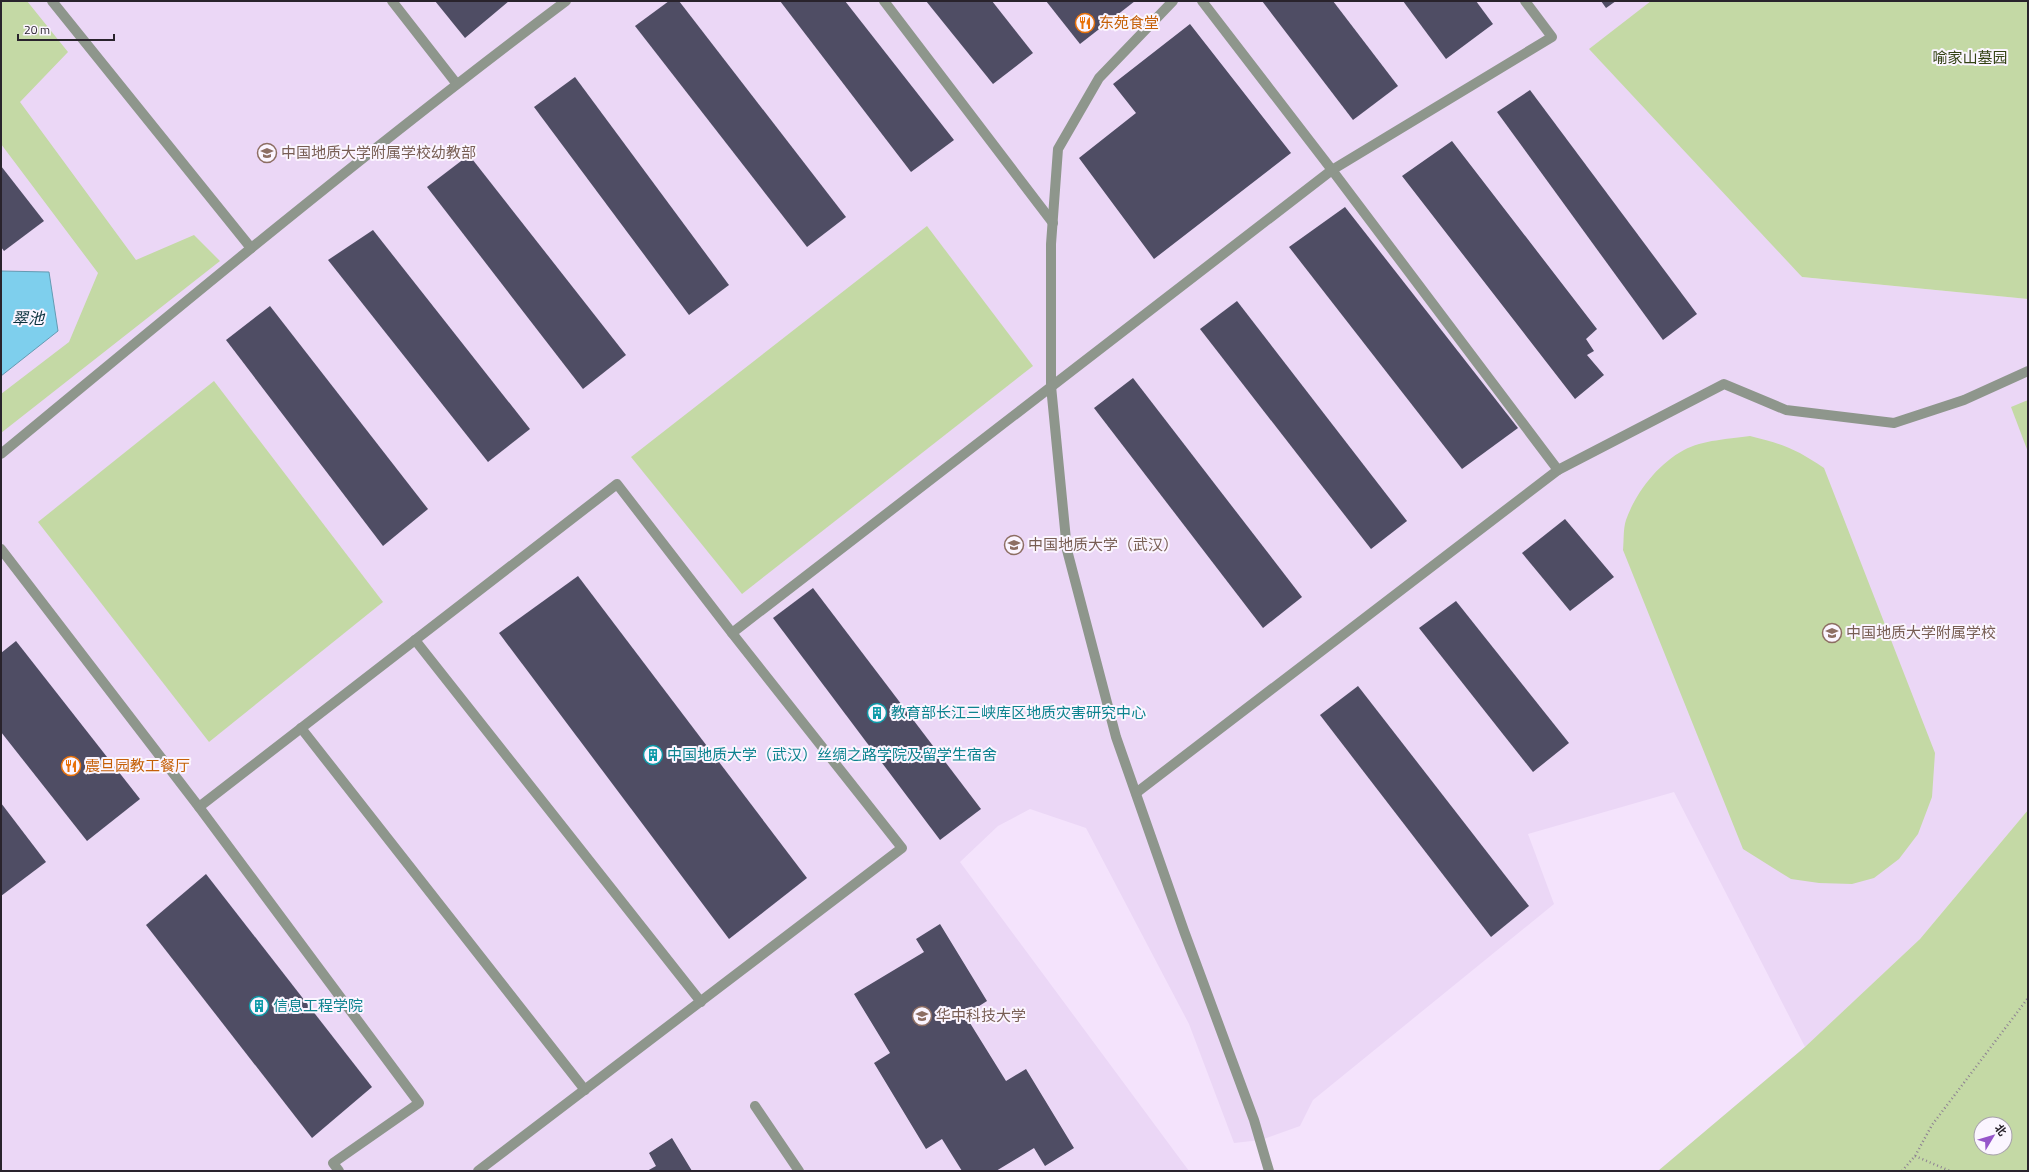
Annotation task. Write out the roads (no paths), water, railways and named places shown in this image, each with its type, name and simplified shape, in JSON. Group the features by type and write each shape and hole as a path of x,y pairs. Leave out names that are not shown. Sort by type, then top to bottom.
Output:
{"street":[{"path":"52,1 251,248"},
{"path":"392,1 456,84"},
{"path":"1,454 251,248 456,84 566,1"},
{"path":"884,1 1053,223"},
{"path":"1173,1 1099,78 1058,148 1053,223 1050,386 1067,550 1116,737 1184,931 1254,1120 1269,1171"},
{"path":"1202,1 1332,170 1558,470"},
{"path":"732,633 1050,386 1332,170 1552,37 1525,1"},
{"path":"1136,793 1558,470 1724,384 1786,410 1894,423 1964,400 2028,371"},
{"path":"199,807 618,484 732,633 902,848 478,1171"},
{"path":"1,549 199,807 419,1103 333,1163 339,1171"},
{"path":"415,640 701,1002"},
{"path":"301,728 585,1090"},
{"path":"755,1106 799,1171"}],"water":[{"name":"翠池","path":"1,271 49,272 58,331 1,376"}],"place":[{"name":"东苑食堂","path":"1085,23"},
{"name":"中国地质大学附属学校幼教部","path":"267,153"},
{"name":"中国地质大学（武汉）","path":"1014,545"},
{"name":"中国地质大学附属学校","path":"1832,633"},
{"name":"教育部长江三峡库区地质灾害研究中心","path":"877,713"},
{"name":"中国地质大学（武汉）丝绸之路学院及留学生宿舍","path":"653,755"},
{"name":"震旦园教工餐厅","path":"71,766"},
{"name":"信息工程学院","path":"259,1006"},
{"name":"华中科技大学","path":"922,1016"}],"park label":[{"name":"喻家山墓园","path":"1970,58"}]}
